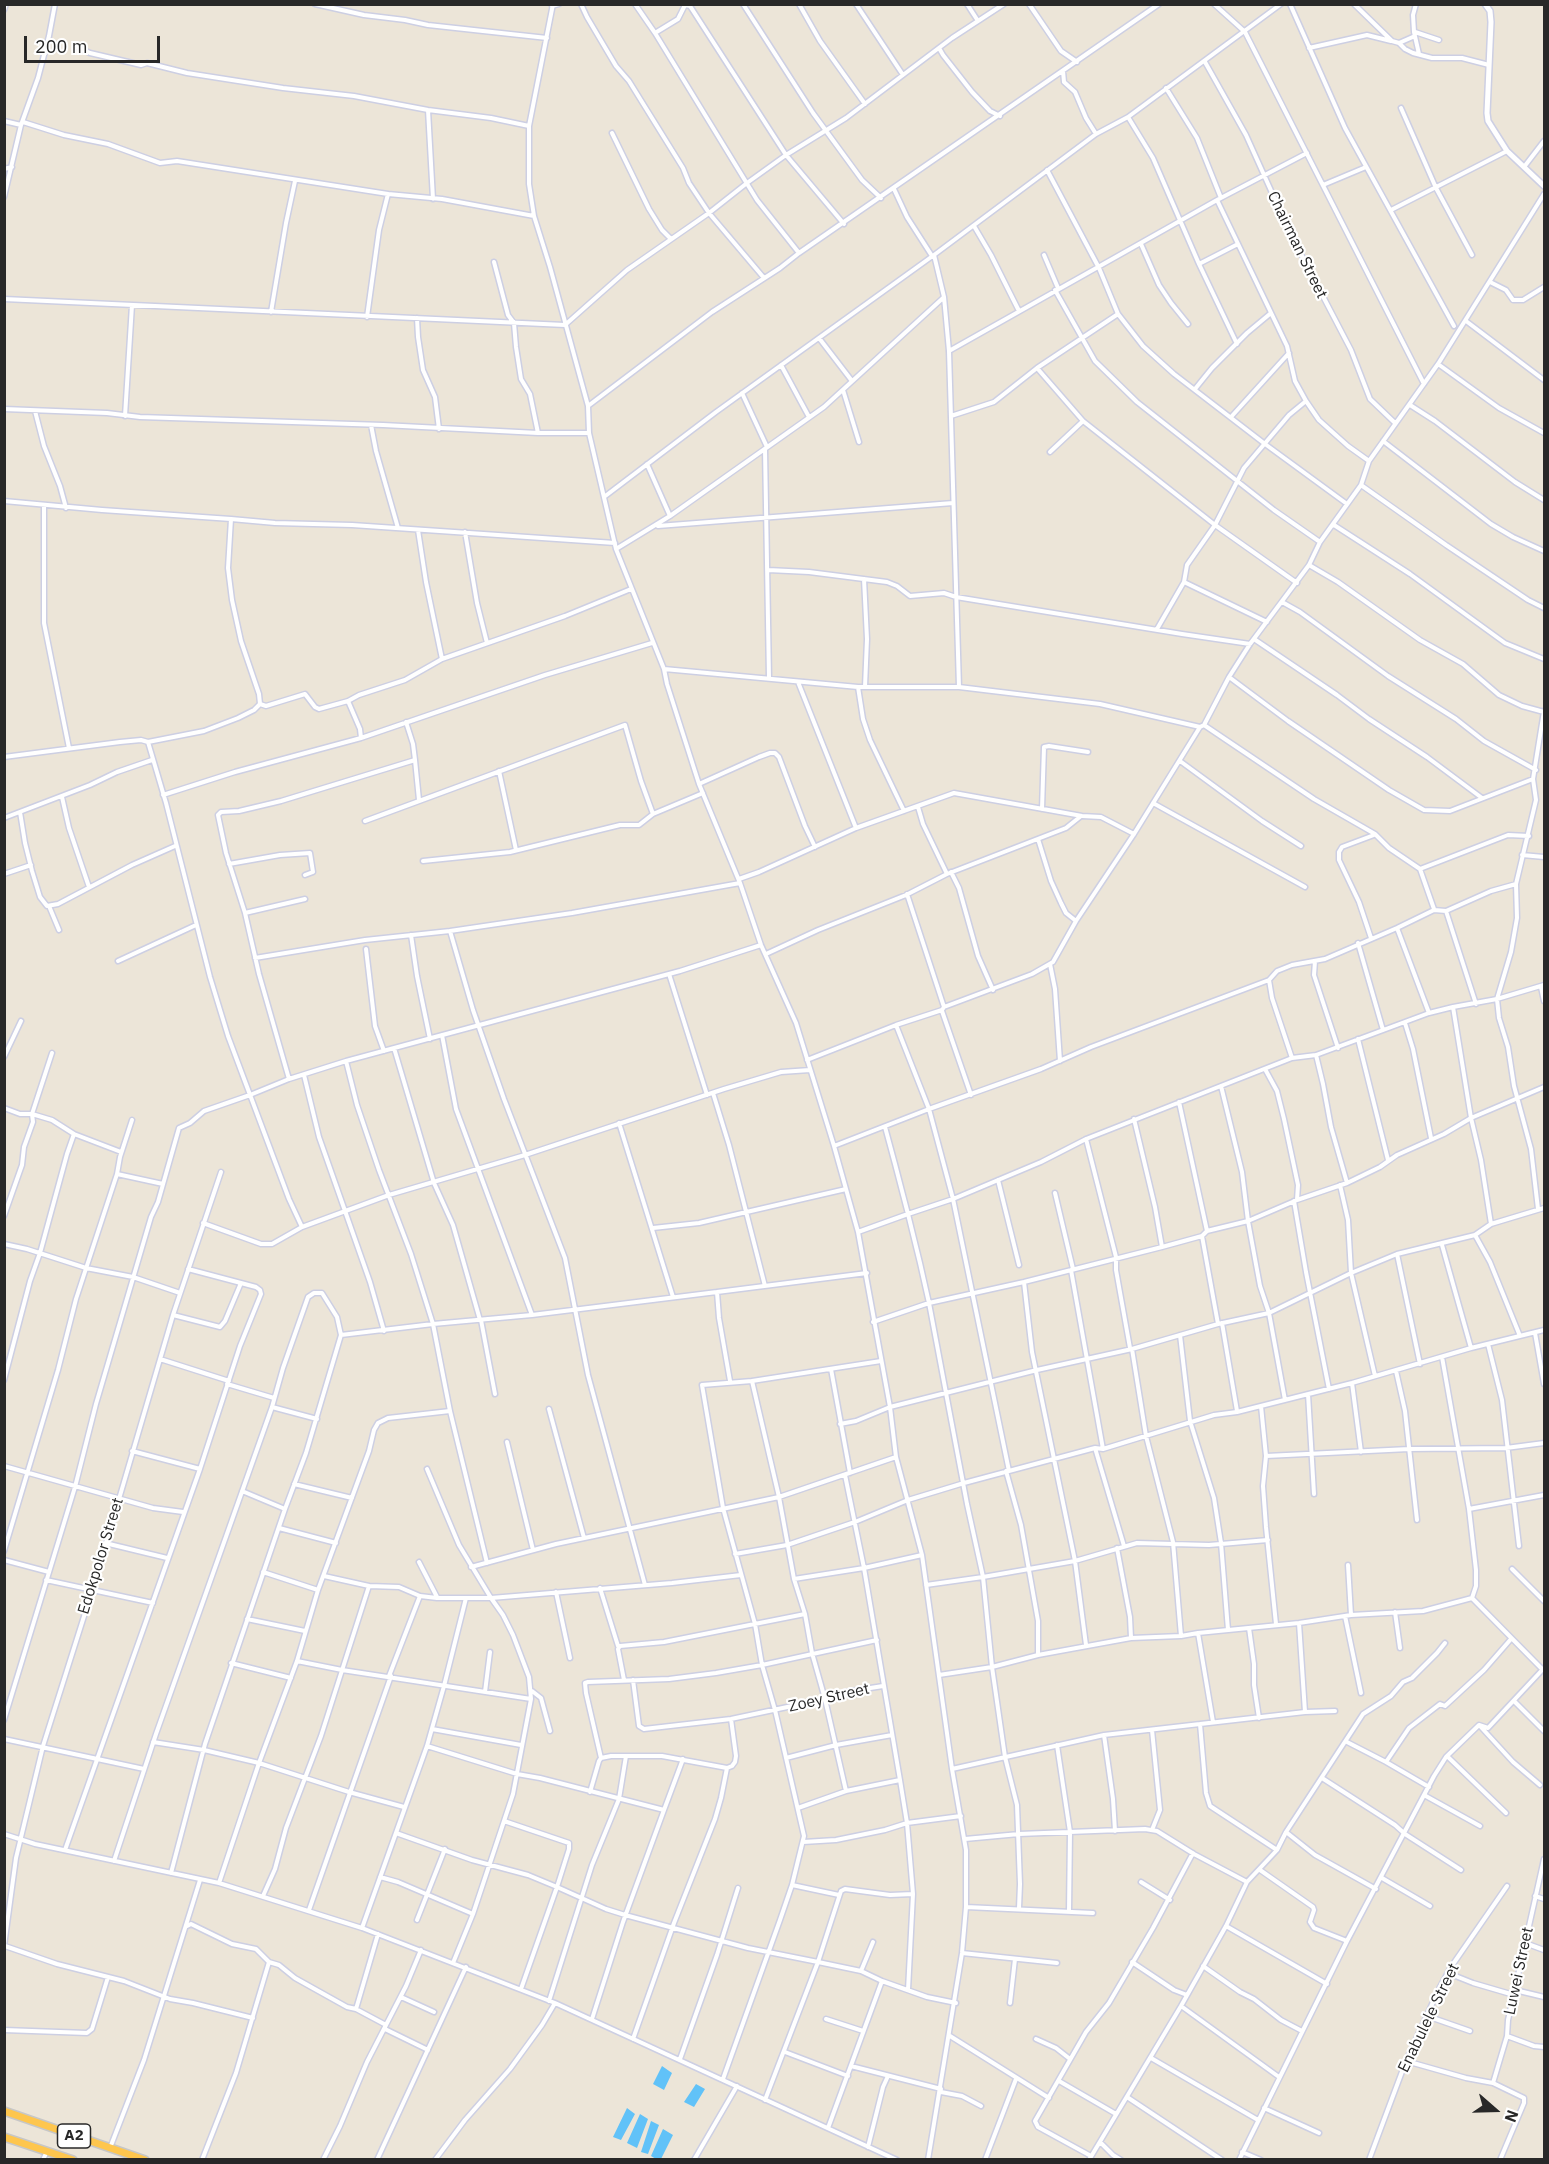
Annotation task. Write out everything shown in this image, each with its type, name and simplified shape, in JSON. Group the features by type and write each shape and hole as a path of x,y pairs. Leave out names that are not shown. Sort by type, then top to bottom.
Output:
{"highway":[{"name":"A2","path":"4,2111 145,2160"},
{"name":"A2","path":"4,2137 73,2160"}],"street":[{"path":"4,10 6,4"},
{"path":"4,197 22,123 38,78 55,4"},
{"path":"315,4 364,15 428,25 548,38"},
{"path":"559,4 552,5 548,38 529,126 529,184 534,216 588,406 589,433 616,549 664,669 699,784 740,881 761,945 791,1009 834,1146 858,1232 890,1407 896,1457 922,1555 952,1769 965,1839 966,1907 956,2003 928,2160"},
{"path":"581,4 616,66 629,81 709,213 764,278"},
{"path":"635,4 757,200 799,253"},
{"path":"743,4 825,129 862,180 881,198"},
{"path":"799,4 820,41 865,104"},
{"path":"856,4 903,75"},
{"path":"967,4 978,21"},
{"path":"4,299 565,325 627,270 709,213 786,155 846,118 939,48 1004,4"},
{"path":"1029,4 1061,51 1077,62"},
{"path":"1149,4 1153,9"},
{"path":"588,406 712,312 844,224 1159,4"},
{"path":"1214,4 1245,32 1424,384"},
{"path":"604,497 742,393 934,256 1096,134 1128,117 1281,4"},
{"path":"1290,4 1345,129 1454,327"},
{"path":"1354,4 1392,41"},
{"path":"1416,4 1413,15 1419,55"},
{"path":"1485,4 1490,11 1491,22 1486,112 1488,121 1507,152 1545,186"},
{"path":"655,33 678,19 685,6 690,6 786,155 844,224"},
{"path":"1399,43 1415,34 1439,40"},
{"path":"1309,48 1367,35 1399,43 1405,49 1431,58 1462,58 1489,65"},
{"path":"77,47 90,53 141,65 147,63 187,73 208,74 284,88 354,96 529,126"},
{"path":"939,48 972,92 990,111 999,116"},
{"name":"Chairman Street","path":"1205,62 1246,135 1299,252 1351,350 1370,399 1395,423"},
{"path":"1063,71 1064,82 1075,92 1096,134"},
{"path":"1166,88 1197,138 1238,244 1289,353 1295,381 1319,420 1369,461"},
{"path":"1401,108 1436,188 1472,255"},
{"path":"428,110 433,199"},
{"path":"1128,117 1153,158 1198,264 1237,344"},
{"path":"4,121 22,123 108,144 160,163 177,161 534,216"},
{"path":"612,133 649,209 662,230 671,239"},
{"path":"1524,167 1545,141"},
{"path":"1391,210 1507,152"},
{"path":"949,351 1056,289 1099,268 1219,199 1307,153"},
{"path":"4,169 12,167"},
{"path":"1323,185 1366,167"},
{"path":"1047,170 1099,268 1119,314 1143,346 1265,444 1347,504"},
{"path":"271,312 295,181"},
{"path":"894,189 907,217 934,256 944,297 949,351 959,687"},
{"path":"367,317 379,230 388,194"},
{"path":"807,1059 993,990 1032,974 1053,962 1076,921 1202,726 1250,644 1309,565 1320,542 1361,485 1369,461 1438,364 1545,194"},
{"path":"974,226 992,255 1019,311"},
{"path":"1141,244 1159,285 1188,324"},
{"path":"1198,264 1238,244"},
{"path":"1044,255 1056,289 1095,362 1137,402 1237,482 1320,542"},
{"path":"494,262 508,315 514,323 521,379 530,394 538,433"},
{"path":"1490,282 1506,290 1513,300 1523,300 1545,287"},
{"path":"616,549 670,516 809,417 843,390 944,297"},
{"path":"125,416 132,305"},
{"path":"951,416 994,402 1037,368 1119,314"},
{"path":"1195,389 1212,368 1247,333 1271,314"},
{"path":"417,318 423,370 435,397 439,429"},
{"path":"1466,321 1545,380"},
{"path":"819,338 852,381"},
{"path":"1232,417 1289,353"},
{"path":"1438,364 1499,408 1545,433"},
{"path":"781,365 809,417"},
{"path":"1037,368 1083,421 1215,525 1297,583"},
{"path":"843,390 859,442"},
{"path":"742,393 766,447 768,570 766,633 769,678"},
{"path":"1157,629 1184,582 1187,565 1215,525 1244,468 1289,415 1306,401"},
{"path":"1410,405 1515,482 1545,500"},
{"path":"4,409 439,429 589,433"},
{"path":"36,411 44,446 66,508"},
{"path":"1050,452 1083,421"},
{"path":"371,425 398,528"},
{"path":"1383,441 1491,524 1545,551"},
{"path":"647,464 670,516"},
{"path":"1361,485 1446,545 1545,609"},
{"path":"4,501 66,508 275,523 352,525 615,543"},
{"path":"655,526 953,503"},
{"path":"44,506 44,623 69,748"},
{"path":"231,519 228,568 232,600 241,640 259,694 260,705"},
{"path":"1334,525 1410,574 1505,643 1545,659"},
{"path":"418,530 442,659"},
{"path":"465,532 477,603 487,643"},
{"path":"1309,565 1338,582 1420,640 1463,664 1499,695 1522,706 1544,711 1533,779 1536,800 1516,884 1516,925 1511,952 1497,999 1499,1018 1508,1047 1531,1149 1538,1210"},
{"path":"768,570 809,572 864,579 897,586 910,596 937,593 1250,644"},
{"path":"864,579 867,639 865,687"},
{"path":"1184,582 1267,622"},
{"path":"4,757 131,741 148,742 204,731 238,718 260,705 266,706 305,694 315,708 319,709 382,689 414,676 442,659 565,616 631,589"},
{"path":"1282,602 1300,612 1388,676 1456,719 1484,741 1536,770"},
{"path":"1254,639 1427,757 1482,798"},
{"path":"163,795 235,772 361,738 545,675 652,643"},
{"path":"664,669 858,687 959,687 1100,704 1202,726 1324,805 1375,834 1389,848 1420,869 1434,910"},
{"path":"1229,677 1288,721 1389,790 1420,808 1450,812 1533,779"},
{"path":"798,682 856,828"},
{"path":"858,687 863,719 870,740 904,811"},
{"path":"348,701 360,729 361,738"},
{"path":"406,722 413,744 419,800"},
{"path":"365,821 625,725 653,814"},
{"path":"148,742 228,1036 302,1227"},
{"path":"1042,809 1044,747 1088,752"},
{"path":"699,784 759,757 775,753 779,757 815,847"},
{"path":"4,818 152,760"},
{"path":"290,1079 255,958 218,815 221,812 239,811 281,801 415,760"},
{"path":"1180,761 1301,846"},
{"path":"498,771 516,850"},
{"path":"423,861 516,850 620,825 639,825 653,814 703,793"},
{"path":"255,958 353,942 450,931 572,913 740,881 856,828 954,794 1082,816 1101,817 1134,834"},
{"path":"62,797 69,828 89,887"},
{"path":"1153,803 1305,887"},
{"path":"918,807 923,824 959,888 978,956 993,990"},
{"path":"20,812 25,843 40,897 48,906 58,930"},
{"path":"766,954 818,930 908,894 949,873 1066,828 1082,816"},
{"path":"1371,938 1359,902 1339,860 1339,852 1342,847 1375,834"},
{"path":"1420,869 1508,835 1529,836"},
{"path":"1038,839 1051,881 1061,903 1066,913 1076,921"},
{"path":"48,906 58,904 132,865 175,846"},
{"path":"230,864 280,855 310,853 313,872 306,875"},
{"path":"1522,855 1545,857"},
{"path":"4,874 31,865"},
{"path":"834,1146 1269,980 1277,971 1292,965 1324,959 1434,910 1446,911 1491,891 1516,884"},
{"path":"908,894 971,1095"},
{"path":"245,913 305,899"},
{"path":"1446,911 1476,1004"},
{"path":"118,961 196,925"},
{"path":"1397,928 1429,1013"},
{"path":"450,931 479,1024 525,1155 565,1258 588,1375 645,1585"},
{"path":"411,935 430,1039"},
{"path":"1358,943 1383,1030"},
{"path":"4,1720 75,1487 96,1404 179,1128 190,1123 204,1111 346,1061 669,974 761,945"},
{"path":"366,949 375,1026 384,1052"},
{"path":"1315,961 1314,975 1338,1048"},
{"path":"1050,964 1055,989 1060,1061"},
{"path":"669,974 729,1145 765,1286"},
{"path":"1269,980 1272,998 1292,1058"},
{"path":"858,1232 953,1199 1134,1119 1292,1058 1316,1055 1338,1048 1429,1013 1476,1004 1543,986 1545,1001"},
{"path":"1453,1007 1458,1047 1481,1160 1491,1224"},
{"path":"4,1057 21,1021"},
{"path":"1405,1023 1413,1049 1431,1138"},
{"path":"896,1025 929,1109 953,1199 974,1294 1007,1471 1021,1524 1038,1621 1038,1655"},
{"path":"442,1035 456,1109 532,1315"},
{"path":"1358,1039 1388,1160"},
{"path":"394,1048 434,1183 453,1225 480,1320 495,1394"},
{"path":"4,1216 22,1165 24,1147 33,1122 32,1114 52,1053"},
{"path":"1316,1055 1331,1127 1347,1183"},
{"path":"346,1061 357,1105 411,1254 433,1324 450,1411 487,1563"},
{"path":"1265,1069 1277,1091 1298,1185 1296,1200 1310,1292 1329,1389"},
{"path":"203,1223 261,1244 272,1244 302,1227 389,1195 525,1155 781,1072 810,1070"},
{"path":"304,1075 320,1137 370,1282 384,1331"},
{"path":"1221,1086 1242,1172 1260,1286 1269,1313 1285,1400"},
{"path":"873,1322 929,1303 1162,1247 1202,1236 1207,1231 1248,1221 1296,1200 1347,1183 1471,1118 1545,1087"},
{"path":"1179,1102 1207,1231"},
{"path":"4,1108 20,1114 32,1114 52,1120 74,1134 121,1152"},
{"path":"1134,1119 1162,1247"},
{"path":"4,1551 67,1338 76,1299 117,1174 121,1152 132,1120"},
{"path":"619,1123 673,1297"},
{"path":"885,1127 929,1303 983,1577 992,1667 1005,1757 1017,1805 1019,1908"},
{"path":"4,1380 30,1281 74,1134"},
{"path":"1086,1139 1116,1257 1116,1270 1146,1436 1173,1542 1181,1636"},
{"name":"Edokpolor Street","path":"4,1946 20,1839 43,1746 92,1591 173,1315 220,1172"},
{"path":"117,1174 163,1184"},
{"path":"998,1180 1019,1265"},
{"path":"1340,1185 1348,1220 1351,1273 1375,1376"},
{"path":"653,1228 699,1223 846,1189"},
{"path":"1055,1192 1072,1269 1103,1449"},
{"path":"840,1424 890,1407 1269,1313 1351,1273 1397,1254 1475,1235 1491,1224 1545,1208"},
{"path":"1475,1235 1490,1262 1520,1336"},
{"path":"1202,1236 1237,1412"},
{"path":"4,1244 86,1268 133,1277 180,1293"},
{"path":"1442,1244 1471,1348"},
{"path":"1397,1254 1420,1364"},
{"path":"65,1850 200,1469 240,1346 261,1294 256,1287 188,1269"},
{"path":"341,1335 532,1315 867,1274"},
{"path":"1024,1282 1032,1352 1075,1561 1086,1645"},
{"path":"173,1315 220,1327 225,1321 241,1283"},
{"path":"717,1292 730,1382"},
{"path":"114,1861 153,1742 272,1407 305,1305 308,1297 314,1293 322,1293 337,1317 341,1335 317,1419 231,1663 204,1750 171,1873"},
{"path":"735,1554 787,1545 855,1522 908,1500 1007,1471 1095,1448 1103,1449 1190,1421 1329,1389 1471,1348 1545,1330"},
{"path":"1535,1333 1545,1384"},
{"path":"1180,1335 1190,1421 1214,1498 1221,1543 1228,1630"},
{"path":"1488,1344 1502,1400 1519,1546"},
{"path":"1442,1357 1469,1509 1476,1570 1476,1586 1472,1598"},
{"path":"160,1359 274,1398"},
{"path":"723,2079 792,1885 804,1836 775,1710 762,1665 755,1624 723,1508 702,1385 752,1381 881,1360"},
{"path":"831,1369 907,1823 913,1894 908,1990"},
{"path":"1396,1371 1405,1411 1417,1520"},
{"path":"752,1381 779,1497 794,1580 805,1614 812,1653 846,1791"},
{"path":"1352,1383 1361,1452"},
{"path":"1308,1394 1314,1494"},
{"path":"1261,1406 1266,1456 1263,1486 1276,1624"},
{"path":"272,1407 317,1419"},
{"path":"549,1409 584,1538"},
{"path":"219,1883 259,1763 291,1678 318,1590 378,1423 388,1418 406,1415 450,1411"},
{"path":"507,1442 533,1550"},
{"path":"1266,1456 1409,1449 1506,1448 1545,1443"},
{"path":"1095,1448 1124,1546"},
{"path":"132,1451 200,1469"},
{"path":"471,1568 584,1538 779,1497 896,1457"},
{"path":"4,1466 75,1487 165,1510 183,1512"},
{"path":"427,1469 447,1521 471,1568 503,1615 513,1635 530,1677 532,1691 517,1774 504,1821 473,1914 453,1962"},
{"path":"294,1484 352,1498"},
{"path":"242,1491 285,1509"},
{"path":"1469,1509 1545,1495"},
{"path":"279,1528 336,1543"},
{"path":"926,1585 1075,1561 1137,1543 1173,1542 1209,1545 1268,1540"},
{"path":"105,1543 167,1558"},
{"path":"1117,1548 1130,1617 1131,1638"},
{"path":"794,1580 922,1555"},
{"path":"4,1560 49,1572"},
{"path":"419,1562 437,1598"},
{"path":"1348,1565 1351,1615"},
{"path":"1512,1569 1545,1601"},
{"path":"263,1572 318,1590"},
{"path":"324,1576 369,1586 399,1587 420,1596 491,1598 741,1575"},
{"path":"46,1580 153,1603"},
{"path":"263,1896 275,1869 286,1828 306,1778 369,1586"},
{"path":"600,1588 618,1647 624,1680"},
{"path":"556,1592 570,1658"},
{"path":"309,1910 420,1596"},
{"path":"362,1928 427,1746 466,1598"},
{"path":"939,1675 992,1667 1038,1655 1131,1638 1181,1636 1351,1615 1423,1611 1472,1598"},
{"path":"1472,1598 1544,1669 1488,1728 1479,1725"},
{"path":"1395,1612 1400,1648"},
{"path":"618,1647 664,1642 805,1614"},
{"path":"1345,1616 1361,1693"},
{"path":"247,1619 305,1631"},
{"path":"1299,1623 1305,1712"},
{"path":"1249,1628 1259,1718"},
{"path":"1198,1633 1213,1722"},
{"path":"1386,1762 1409,1728 1440,1704 1445,1706 1484,1670 1512,1639"},
{"path":"590,1792 601,1758 585,1683 669,1679 762,1665 877,1640"},
{"path":"1193,1853 1170,1900 1109,2003 1086,2032 1035,2121 1036,2125 1090,2158 1181,2006 1226,1926 1247,1882 1276,1850 1363,1714 1391,1696 1403,1682 1412,1678 1445,1643"},
{"path":"485,1692 490,1652"},
{"path":"297,1660 342,1670 531,1700"},
{"path":"231,1663 291,1678"},
{"name":"Zoey Street","path":"633,1680 641,1728 731,1719 825,1699 845,1692 883,1686"},
{"path":"532,1691 541,1698 550,1731"},
{"path":"1515,1702 1545,1731"},
{"path":"952,1769 1104,1735 1305,1712 1335,1711"},
{"path":"601,1758 662,1756 727,1768 735,1762 731,1719"},
{"path":"1200,1724 1206,1793 1210,1806 1276,1850"},
{"path":"1239,2160 1347,1941 1424,1795 1446,1757 1479,1725"},
{"path":"1479,1725 1514,1762 1540,1785"},
{"path":"432,1729 521,1745"},
{"path":"1152,1730 1160,1810 1152,1830"},
{"path":"786,1758 836,1745 892,1735"},
{"path":"1104,1735 1115,1831"},
{"path":"4,1739 98,1757 144,1769"},
{"path":"153,1742 204,1750 259,1763 404,1807"},
{"path":"1347,1742 1429,1787"},
{"path":"1057,1745 1070,1832 1070,1911"},
{"path":"427,1746 517,1774 664,1810"},
{"path":"549,2001 592,1865 619,1799 626,1756"},
{"path":"1448,1757 1506,1813"},
{"path":"592,2019 625,1915 683,1759"},
{"path":"633,2039 673,1926 715,1819 727,1768"},
{"path":"1322,1778 1461,1870"},
{"path":"798,1808 846,1791 900,1780"},
{"path":"1424,1795 1480,1826"},
{"path":"803,1842 865,1834 907,1823 961,1816"},
{"path":"504,1821 568,1843 569,1849 521,1989"},
{"path":"965,1839 1019,1834 1152,1830 1247,1882"},
{"path":"1286,1832 1315,1855 1376,1889"},
{"path":"396,1833 490,1865 528,1875 625,1915 768,1953 861,1971 908,1990 956,2003"},
{"path":"4,1834 65,1850 219,1883 362,1928 466,1967 592,2019 897,2160"},
{"path":"417,1920 445,1849"},
{"name":"Luwei Street","path":"1493,2083 1507,2036 1508,2020 1545,1859"},
{"path":"1260,1870 1313,1907 1310,1922 1314,1928 1347,1941"},
{"path":"380,1877 398,1882 473,1914"},
{"path":"1382,1878 1430,1906"},
{"path":"110,2148 144,2060 200,1880"},
{"path":"1141,1882 1170,1900"},
{"path":"792,1885 839,1895"},
{"name":"Enabulele Street","path":"1369,2160 1406,2061 1448,1973 1507,1886"},
{"path":"680,2060 738,1888"},
{"path":"765,2100 818,1962 841,1891 845,1889 890,1895 913,1894"},
{"path":"1535,1896 1545,1899"},
{"path":"966,1907 1093,1913"},
{"path":"187,1926 191,1924 232,1944 256,1949 269,1962 279,1965 303,1983 347,2007 356,2009 428,2050"},
{"path":"1226,1926 1327,1984"},
{"path":"356,2009 378,1934"},
{"path":"861,1971 873,1942"},
{"path":"1525,1943 1545,1950"},
{"path":"4,1946 57,1964 108,1977 170,2000 193,2003 253,2018"},
{"path":"323,2160 367,2061 401,1997 421,1950"},
{"path":"962,1953 1058,1963"},
{"path":"1010,2003 1015,1959"},
{"path":"202,2160 232,2083 269,1962"},
{"path":"1132,1962 1174,1990 1187,1995"},
{"path":"1203,1966 1302,2031"},
{"path":"377,2160 466,1967"},
{"path":"1448,1973 1473,1983 1545,1997"},
{"path":"4,2030 87,2033 94,2025 108,1977"},
{"path":"828,2128 882,1981"},
{"path":"401,1997 434,2012"},
{"path":"435,2160 465,2120 510,2069 555,2003"},
{"path":"1181,2006 1279,2077"},
{"path":"1427,2016 1470,2031"},
{"path":"826,2019 863,2031"},
{"path":"950,2036 1049,2098"},
{"path":"1507,2036 1534,2046 1545,2047"},
{"path":"1036,2039 1056,2048 1070,2059"},
{"path":"785,2052 848,2076"},
{"path":"1151,2058 1258,2120"},
{"path":"1406,2061 1493,2083 1522,2097 1524,2100 1500,2160"},
{"path":"851,2066 962,2096 981,2106"},
{"path":"868,2147 883,2087 888,2076"},
{"path":"985,2160 1016,2079"},
{"path":"1059,2081 1116,2114"},
{"path":"694,2160 737,2086"},
{"path":"1127,2097 1222,2160"},
{"path":"1264,2108 1319,2133"},
{"path":"1100,2142 1121,2160"},
{"path":"43,2160 47,2151"},
{"path":"1242,2152 1261,2160"}],"water":[{"path":"662,2066 672,2073 664,2090 653,2084"},
{"path":"696,2084 705,2089 694,2107 684,2102"},
{"path":"627,2108 635,2114 621,2140 613,2137"},
{"path":"640,2114 648,2119 637,2148 627,2143"},
{"path":"651,2121 659,2125 648,2154 641,2152"},
{"path":"663,2129 673,2135 661,2159 656,2159 651,2156"}]}
